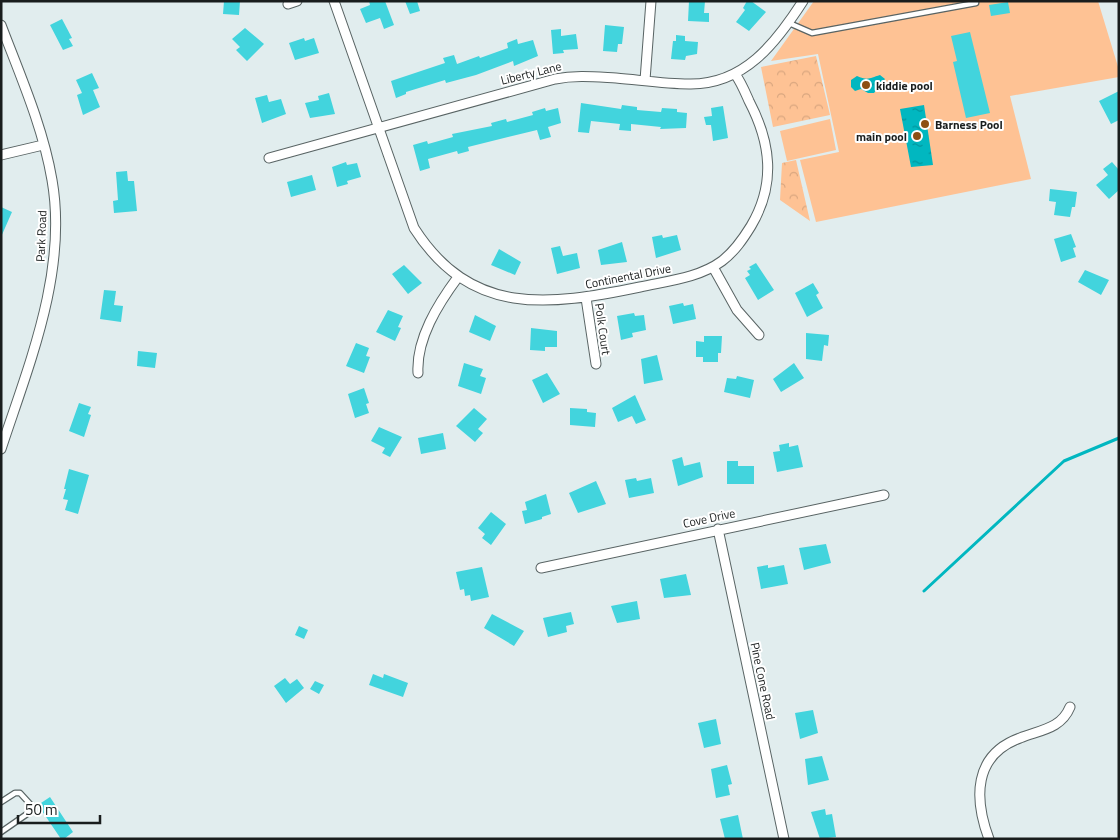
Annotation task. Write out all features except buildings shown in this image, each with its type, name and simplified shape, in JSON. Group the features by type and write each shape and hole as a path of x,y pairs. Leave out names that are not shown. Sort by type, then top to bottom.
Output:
{"street":[{"name":"Continental Drive","path":"334,1 414,228 429,250 458,277 483,290 517,299 586,298 690,276 713,267 738,246 747,234 764,199 768,184 769,155 766,141 751,104 735,74"},
{"path":"645,80 651,1"},
{"name":"Liberty Lane","path":"269,158 555,79 583,76 689,84 718,80 735,74 771,46 803,1"},
{"name":"Park Road","path":"1,24 43,145 55,198 53,268 38,332 1,450"},
{"path":"1,155 43,145"},
{"path":"713,267 737,310 759,335"},
{"path":"418,373 419,354 427,331 438,306 458,277"},
{"name":"Polk Court","path":"586,298 596,364"},
{"name":"Cove Drive","path":"541,568 884,495"},
{"name":"Pine Cone Road","path":"718,529 784,839"},
{"path":"989,839 979,809 978,790 983,773 991,759 996,752 1012,741 1052,728 1064,719 1070,707"}],"lane":[{"path":"789,23 812,33 976,3 976,1"},
{"path":"1,802 11,794 20,793 31,805 27,814 1,832"}],"green space":[{"name":"Barness Pool","path":"814,1 1098,1 1119,70 1119,77 1010,96 1031,179 816,222 800,160 839,152 818,54 771,61"},
{"path":"816,56 830,115 773,127 761,67"},
{"path":"830,119 836,150 787,161 780,131"},
{"path":"796,160 810,221 780,200 782,163"}],"water":[{"name":"kiddie pool","path":"880,75 885,79 874,93 868,93 861,89 855,91 851,87 851,80 857,76 866,79"},
{"name":"main pool","path":"924,105 933,165 911,167 900,109"}],"waterway":[{"path":"924,591 1064,461 1119,438"}],"place":[{"name":"kiddie pool","path":"866,85"},
{"name":"Barness Pool","path":"925,124"},
{"name":"main pool","path":"917,136"}]}
